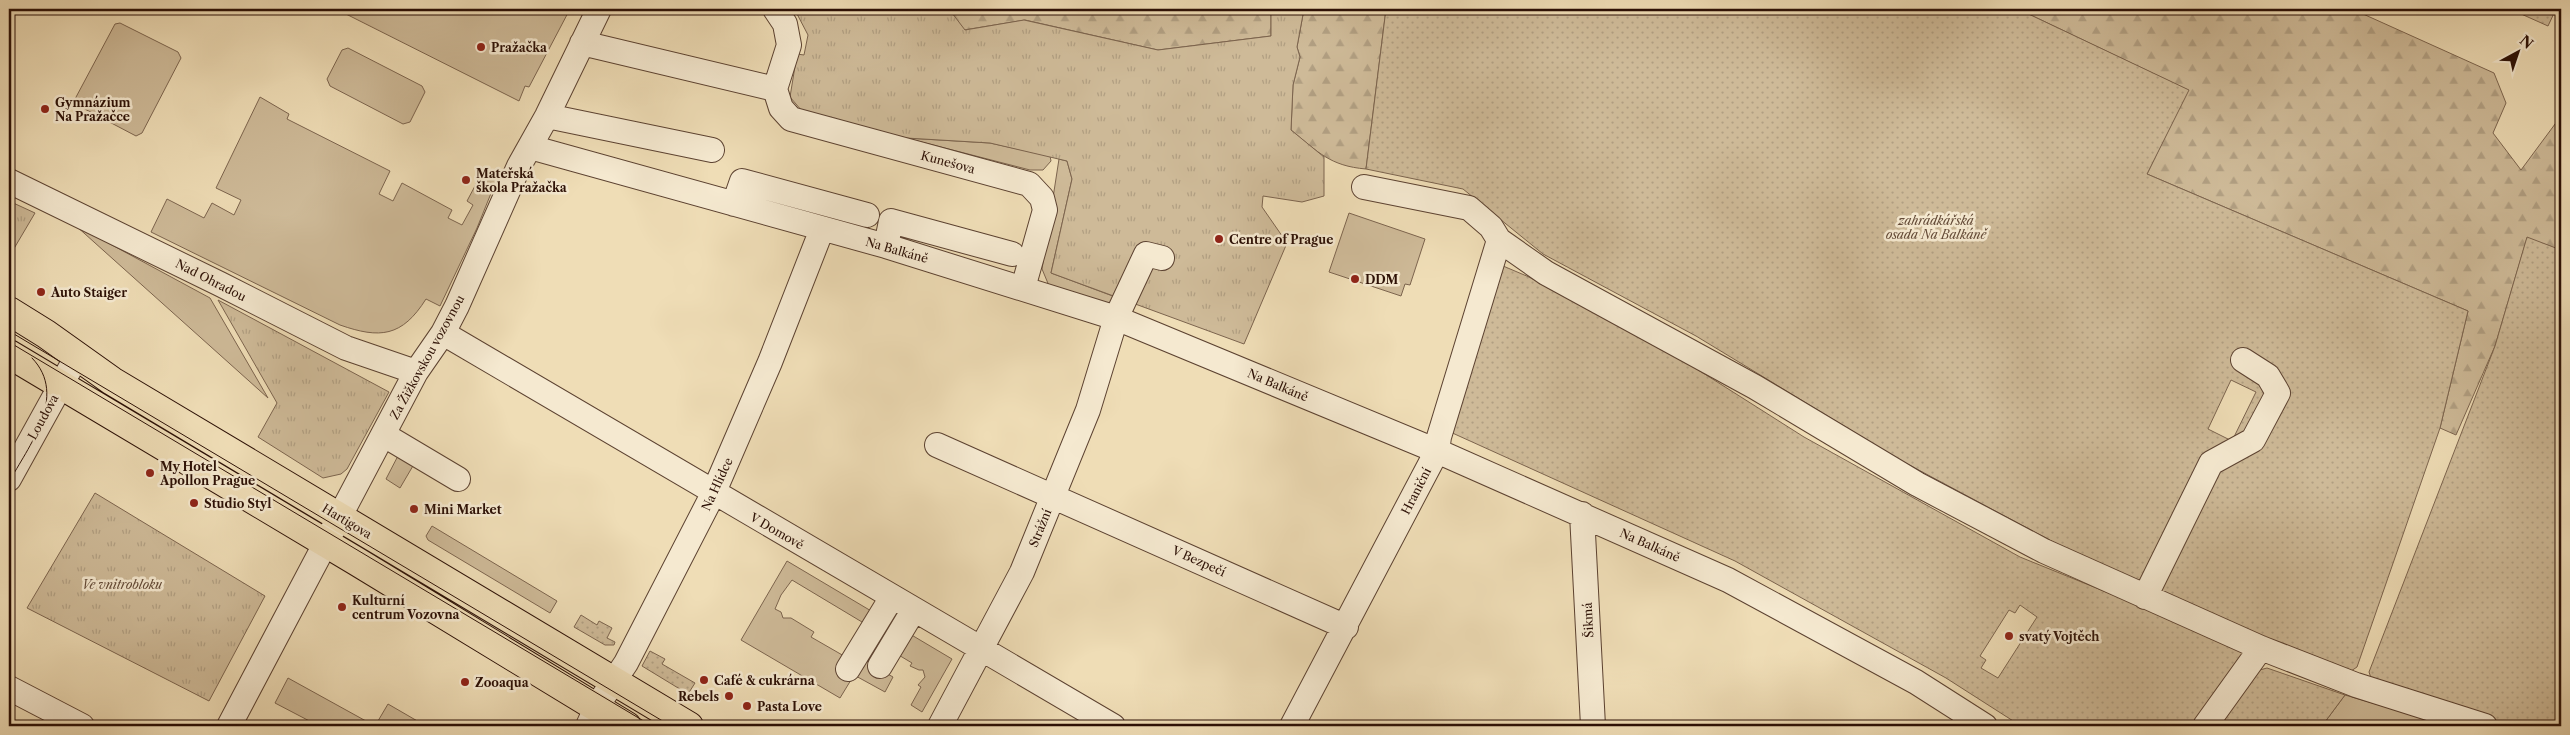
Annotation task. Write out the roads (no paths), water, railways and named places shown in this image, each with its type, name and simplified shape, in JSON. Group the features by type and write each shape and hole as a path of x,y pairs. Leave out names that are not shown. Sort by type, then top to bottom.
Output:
{"main road":[{"name":"Hartigova","path":"9,311 112,381 689,726"},
{"path":"9,354 325,543 592,716 627,726"}],"street":[{"name":"Za Žižkovskou vozovnou","path":"229,726 416,372 443,333 519,166 547,116 599,9"},
{"path":"582,43 775,89 789,45 785,24 775,9"},
{"name":"Kunešova","path":"775,89 781,108 791,119 1029,184 1042,198 1045,210 1024,288"},
{"path":"547,116 712,150"},
{"name":"Na Balkáně","path":"530,147 886,246 1116,318 1437,451 1582,514 1746,589 1916,682 1985,726"},
{"name":"Nad Ohradou","path":"9,181 346,348 416,372"},
{"path":"734,204 742,181 867,215"},
{"path":"1364,188 1469,208 1491,228 1499,240 1546,273 1755,387 1916,484 2044,551 2261,648 2356,685 2485,726"},
{"path":"886,246 891,221 1012,254"},
{"name":"Na Hlídce","path":"592,716 614,682 713,494 770,362 822,229"},
{"name":"Hraniční","path":"1292,726 1346,627 1437,451 1438,437 1499,240"},
{"name":"Strážní","path":"940,726 1022,572 1088,410 1116,318 1146,254 1162,258"},
{"name":"V Domově","path":"443,333 713,494 1113,726"},
{"name":"Loudova","path":"9,479 77,356"},
{"path":"2145,597 2211,463 2253,440 2278,393 2268,376 2243,360"},
{"path":"384,435 458,479"},
{"name":"V Bezpečí","path":"937,445 1346,627"},
{"name":"Šikmá","path":"1582,514 1593,726"},
{"path":"848,669 892,597"},
{"path":"880,666 913,611"},
{"path":"2206,726 2261,648"},
{"path":"9,688 82,726"}],"tram line":[{"path":"9,331 671,726"},
{"path":"9,342 652,726"},
{"path":"9,482 42,421 46,405 47,388 42,373 32,358"}],"place":[{"name":"Pražačka","path":"481,47"},
{"name":"Gymnázium Na Pražačce","path":"45,109"},
{"name":"Mateřská škola Pražačka","path":"466,180"},
{"name":"Centre of Prague","path":"1219,239"},
{"name":"DDM","path":"1355,279"},
{"name":"Auto Staiger","path":"41,292"},
{"name":"My Hotel Apollon Prague","path":"150,473"},
{"name":"Studio Styl","path":"194,503"},
{"name":"Mini Market","path":"414,509"},
{"name":"Kulturní centrum Vozovna","path":"342,607"},
{"name":"svatý Vojtěch","path":"2009,636"},
{"name":"Café & cukrárna","path":"704,680"},
{"name":"Zooaqua","path":"465,682"},
{"name":"Rebels","path":"729,696"},
{"name":"Pasta Love","path":"747,706"}],"park label":[{"name":"zahrádkářská osada Na Balkáně","path":"1936,227"},
{"name":"Ve vnitrobloku","path":"122,584"}]}
